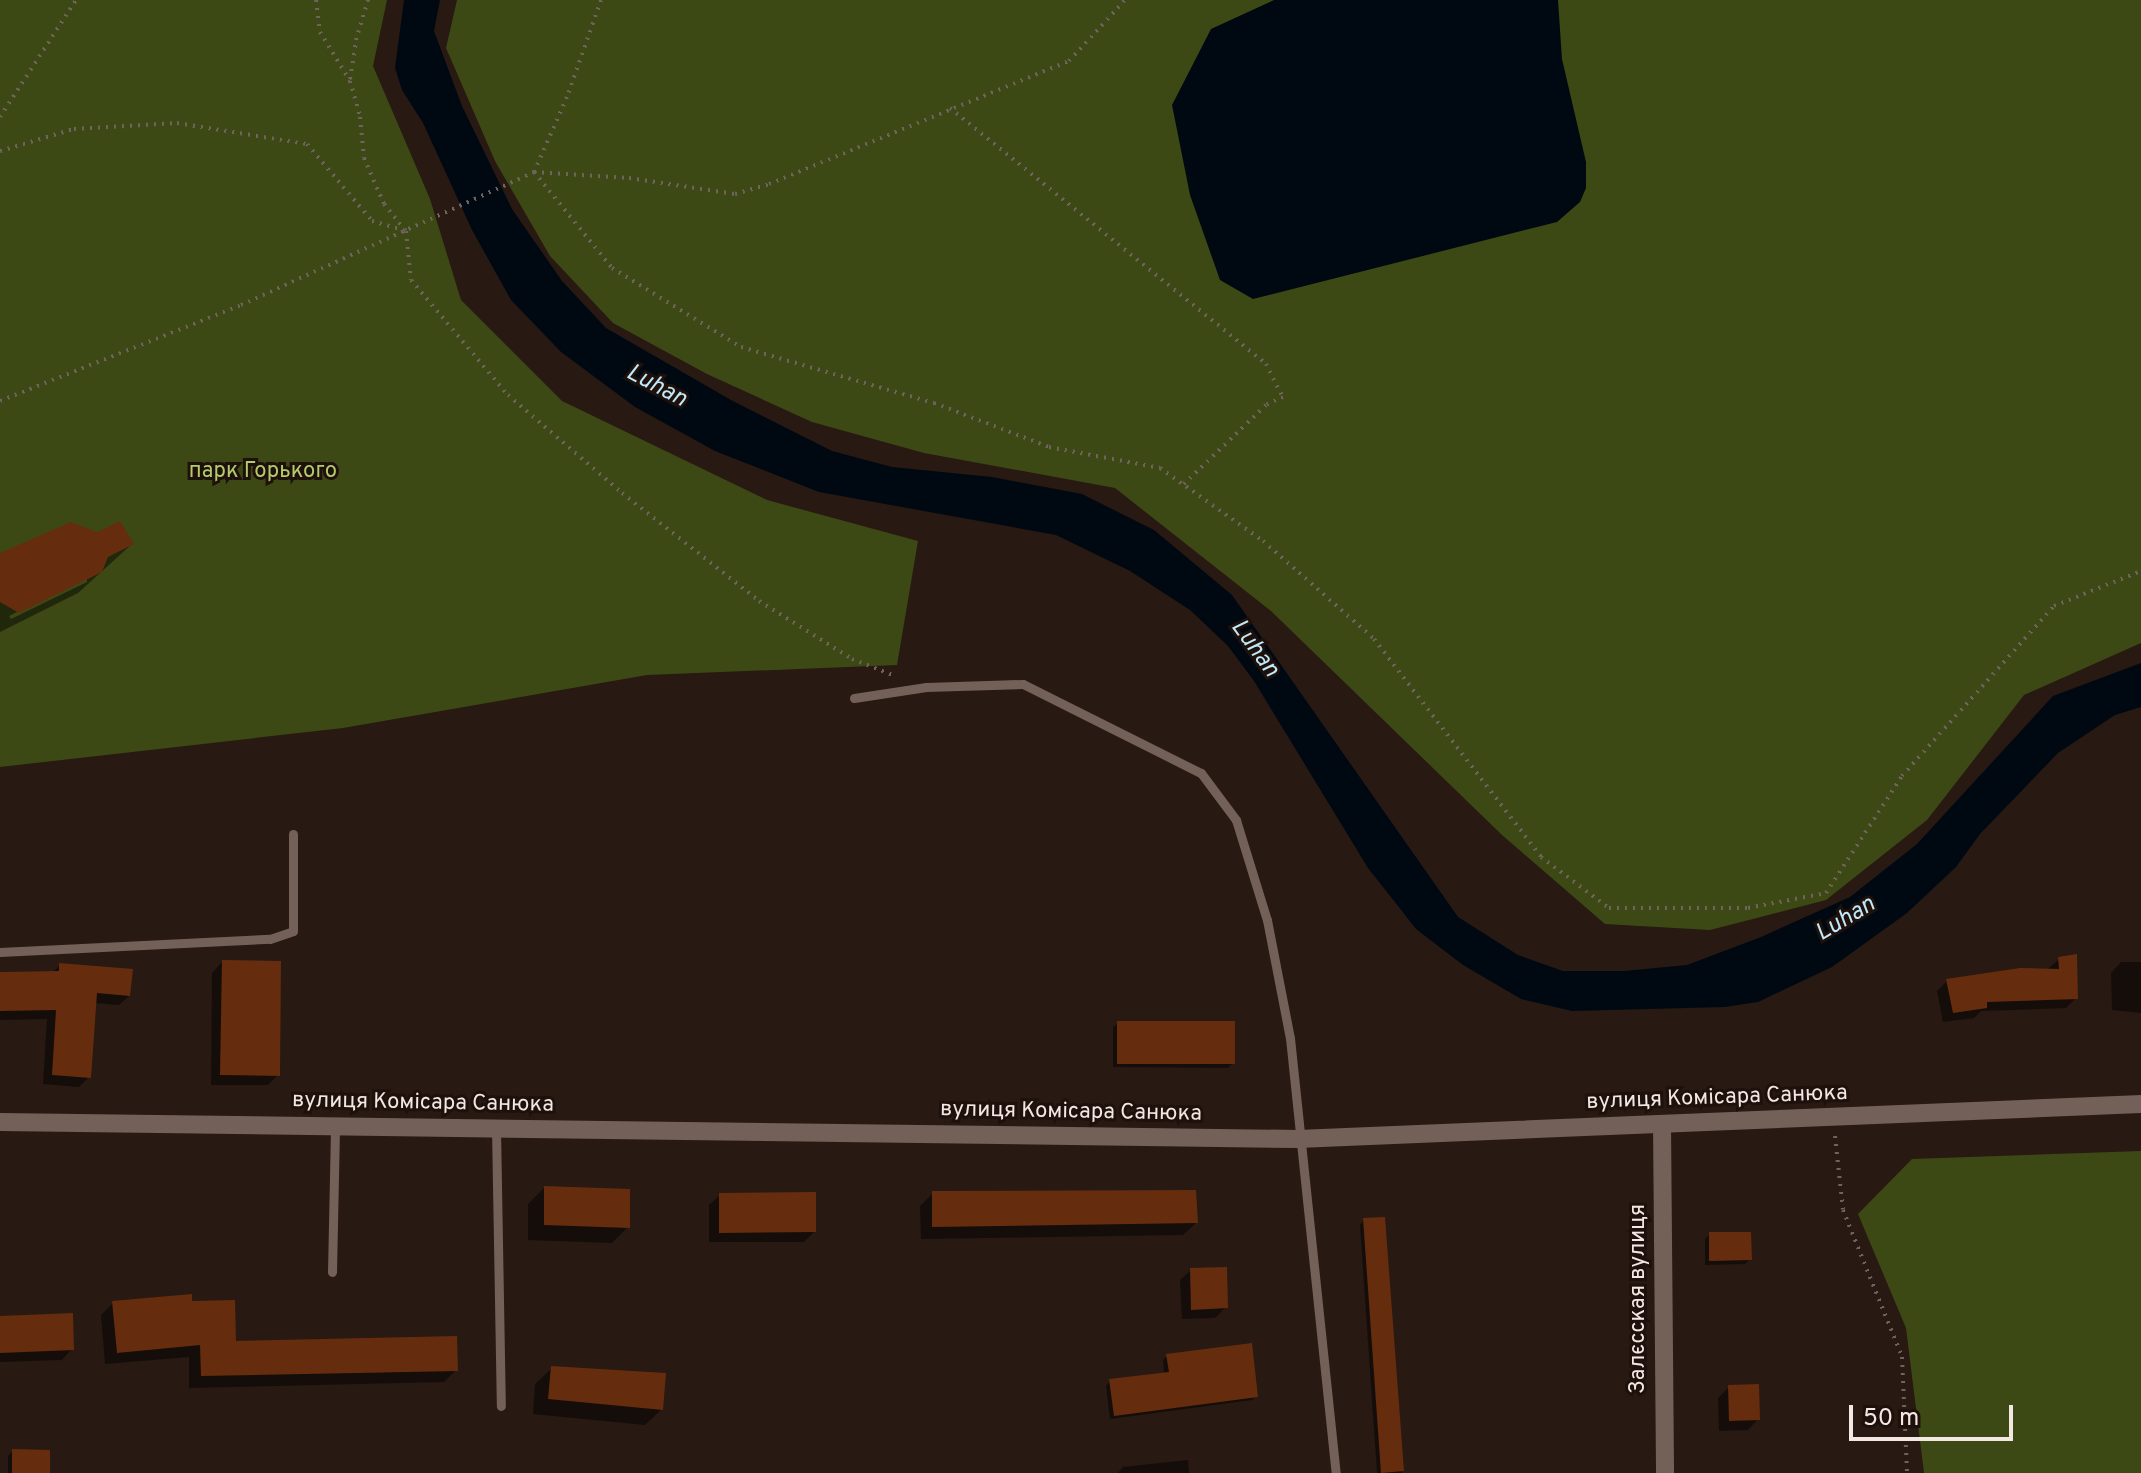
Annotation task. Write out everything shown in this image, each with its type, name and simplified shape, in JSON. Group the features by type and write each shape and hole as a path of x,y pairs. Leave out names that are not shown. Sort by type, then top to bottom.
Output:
{"street":[{"name":"вулиця Комісара Санюка","path":"0,1122 1298,1139 2141,1104"},
{"name":"Залєсская вулиця","path":"1662,1124 1665,1473"}],"lane":[{"path":"854,698 926,687 1023,684 1201,773 1236,820 1267,920 1290,1038 1298,1139 1336,1473"},
{"path":"0,952 270,939 293,931 293,834"},
{"path":"332,1272 335,1126"},
{"path":"496,1128 501,1406"}],"path":[{"path":"0,117 76,0"},
{"path":"316,0 320,32 350,81 360,117 364,158 384,204 406,231 411,280 508,395 622,493 759,601 852,659 926,687"},
{"path":"350,81 356,40 368,0"},
{"path":"534,172 567,97 601,0"},
{"path":"0,401 241,305 534,172 629,178 735,194 769,184 1069,61 1125,0"},
{"path":"950,108 1266,364 1283,397 1266,405 1184,485"},
{"path":"0,151 74,129 177,123 307,144 372,221 406,231"},
{"path":"534,172 612,268 741,347 934,403 1049,447 1160,468 1263,541 1374,639 1541,857 1609,908 1748,908 1826,893 1902,776 2054,606 2141,571"},
{"path":"1833,1117 1843,1210 1902,1357 1907,1473"}],"green space":[{"name":"парк Горького","path":"0,0 387,0 373,66 430,199 461,300 562,401 767,500 918,541 897,665 647,675 343,728 0,767"},
{"path":"457,0 2141,0 2141,643 2024,695 1927,820 1826,900 1710,930 1605,924 1502,835 1271,611 1115,488 924,453 812,422 707,374 613,323 550,256 495,161 446,48"},
{"path":"2141,1151 2141,1473 1924,1473 1906,1328 1858,1214 1912,1159"}],"water":[{"name":"Luhan","path":"404,0 440,0 434,31 462,106 512,209 562,281 606,328 731,400 832,451 892,467 992,477 1082,494 1154,530 1232,595 1458,917 1518,955 1563,971 1624,971 1687,965 1761,937 1850,897 1917,844 2053,696 2141,663 2141,707 2115,715 2058,753 1980,834 1956,867 1907,913 1832,967 1758,1002 1725,1007 1572,1011 1521,999 1463,965 1416,929 1368,868 1254,681 1228,646 1190,610 1130,571 1056,535 819,492 715,451 635,407 561,352 511,300 472,230 423,123 402,90 395,68"},
{"path":"1274,0 1558,0 1562,59 1586,162 1586,188 1580,202 1557,222 1253,299 1220,280 1190,195 1172,105 1211,29"}],"building":[{"path":"120,521 134,544 108,557 102,572 19,613 0,602 0,553 71,522 97,532"},
{"path":"2077,954 2078,999 1987,1002 1987,1008 1953,1013 1946,979 2020,968 2059,969 2058,957"},
{"path":"222,960 281,961 280,1076 220,1075"},
{"path":"59,963 133,969 130,996 97,993 91,1078 52,1075 56,1010 0,1011 0,972 59,971"},
{"path":"1117,1021 1235,1021 1235,1064 1117,1064"},
{"path":"544,1186 630,1189 630,1228 544,1225"},
{"path":"1196,1190 1198,1223 932,1227 932,1191"},
{"path":"816,1192 816,1232 719,1233 719,1193"},
{"path":"1385,1217 1404,1471 1381,1473 1363,1218"},
{"path":"1709,1232 1751,1232 1752,1260 1709,1261"},
{"path":"1227,1267 1228,1308 1191,1310 1190,1268"},
{"path":"192,1294 192,1301 235,1300 236,1341 457,1336 458,1371 201,1376 200,1345 117,1353 112,1301"},
{"path":"73,1313 74,1350 0,1353 0,1316"},
{"path":"1252,1343 1258,1397 1114,1416 1109,1379 1169,1372 1166,1354"},
{"path":"551,1366 666,1373 663,1410 548,1399"},
{"path":"1759,1384 1760,1420 1729,1421 1728,1385"},
{"path":"12,1449 50,1450 50,1473 12,1473"}]}
